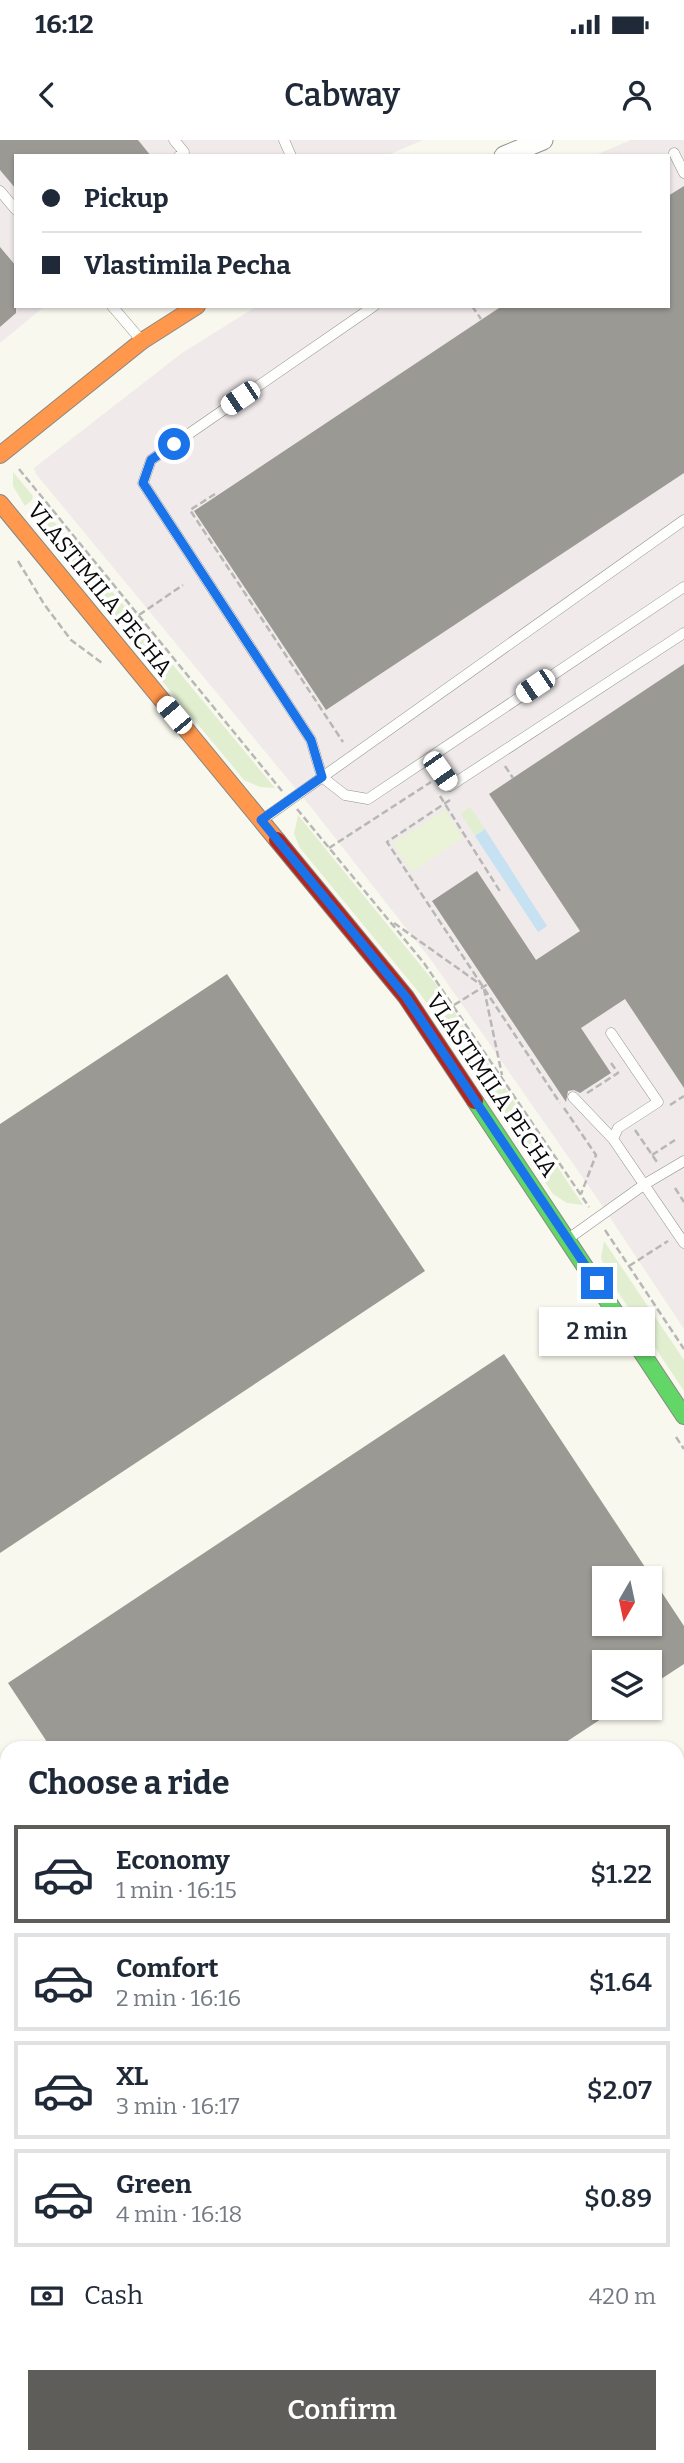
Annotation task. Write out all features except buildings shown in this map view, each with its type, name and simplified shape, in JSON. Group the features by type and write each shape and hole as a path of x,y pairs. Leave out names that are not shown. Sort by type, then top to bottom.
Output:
{"street":[{"path":"510,154 543,140"},
{"path":"0,455 142,341 194,308"},
{"name":"VLASTIMILA PECHA","path":"0,503 406,997 684,1416"}],"lane":[{"path":"174,140 184,152 182,154"},
{"path":"676,153 684,173"},
{"path":"0,191 14,208"},
{"path":"114,308 142,341"},
{"path":"371,308 151,460 143,483 311,740 322,777 345,796 368,799 684,587"},
{"path":"261,820 684,520"},
{"path":"430,757 450,786 684,633"},
{"path":"611,1033 658,1102 618,1128 613,1139"},
{"path":"575,1099 613,1139 684,1243"},
{"path":"568,1239 645,1184 684,1161"}],"path":[{"path":"473,308 481,319"},
{"path":"20,440 30,455 18,470 389,919 454,1005 684,1349"},
{"path":"215,494 190,510 343,742"},
{"path":"15,556 44,604 71,640 106,666"},
{"path":"216,563 222,559"},
{"path":"139,615 183,585"},
{"path":"504,765 513,778"},
{"path":"329,848 430,780 502,893"},
{"path":"455,797 387,842 486,986 595,1155"},
{"path":"389,919 486,986 503,1078"},
{"path":"454,1005 486,986"},
{"path":"564,1108 618,1073 611,1063"},
{"path":"635,1129 657,1162"},
{"path":"652,1155 676,1140"},
{"path":"581,1194 595,1155 604,1149"},
{"path":"675,1188 684,1202"},
{"path":"629,1266 670,1239"},
{"path":"676,1438 684,1449"}],"shaded area":[{"path":"0,140 423,140 391,154 14,154 14,308 43,308 0,343"},
{"path":"631,140 684,140 684,1329 597,1198 431,960 310,806 36,474 34,468 182,353 254,308 670,308 670,154 598,154"}],"green space":[{"path":"13,472 33,496 25,506 13,486"},
{"path":"42,507 275,788 260,787 244,780 90,594 31,513"},
{"path":"470,807 485,829 475,836 461,814"},
{"path":"445,810 463,838 412,872 393,843"},
{"path":"298,815 435,983 583,1205 567,1203 553,1194 421,995 300,848 294,834"},
{"path":"604,1241 684,1360 684,1391 608,1277 601,1258"}],"water":[{"path":"485,829 547,926 538,932 475,836"}],"traffic: fast":[{"path":"475,1101 684,1416"}],"traffic: slow":[{"path":"0,455 142,341 194,308"},
{"path":"0,503 277,840"}],"traffic: jam":[{"path":"277,840 406,997 475,1101"}],"route":[{"path":"174,444 151,460 143,483 311,740 322,777 261,820 406,997 597,1283"}]}
